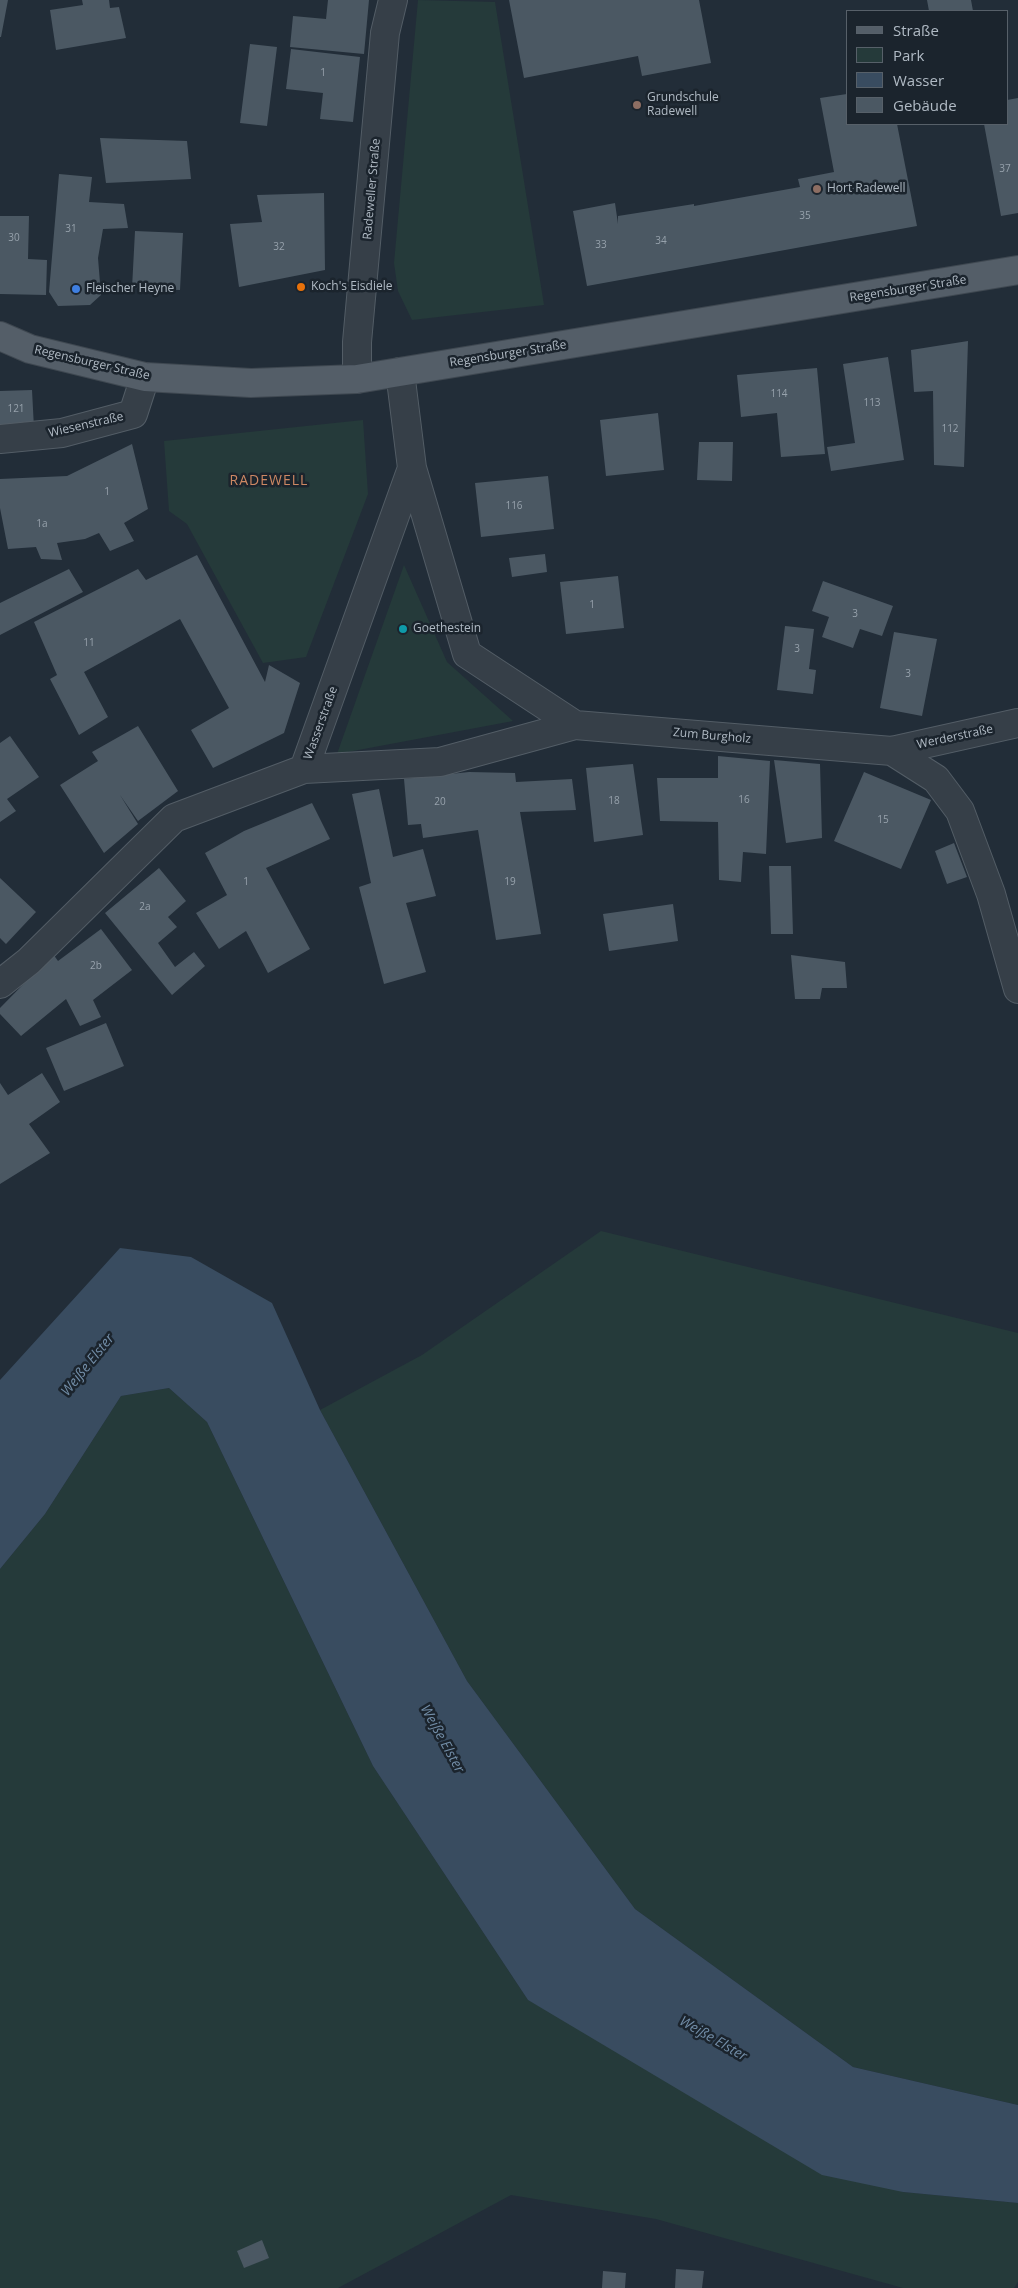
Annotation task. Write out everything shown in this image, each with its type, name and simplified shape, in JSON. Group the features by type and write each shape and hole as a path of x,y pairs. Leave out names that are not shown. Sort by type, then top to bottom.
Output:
{"main road":[{"name":"Regensburger Straße","path":"0,336 30,350 145,377 251,383 356,379 1018,270"}],"street":[{"name":"Radeweller Straße","path":"356,379 357,342 386,33 393,0"},
{"name":"Wasserstraße","path":"0,984 29,962 174,818 304,769 412,468 400,372"},
{"name":"Wiesenstraße","path":"0,439 62,433 133,414 145,377"},
{"name":"Zum Burgholz","path":"412,468 467,654 575,725 892,751 936,779 960,811 991,894 1018,990"},
{"name":"Werderstraße","path":"892,751 1018,723"},
{"path":"304,769 440,762 575,725"}],"green space":[{"path":"418,0 495,2 544,305 412,320 398,291 394,263"},
{"path":"363,420 368,494 306,657 263,663 187,524 169,511 164,441"},
{"path":"404,565 447,662 513,721 337,754"},
{"path":"601,1231 1018,1333 1018,2105 853,2067 635,1909 467,1681 320,1410 422,1355"},
{"path":"169,1388 207,1422 373,1766 528,2000 903,2192 1018,2203 1018,2282 1014,2288 903,2288 656,2219 511,2195 338,2288 0,2288 0,1569 45,1514 121,1396"}],"water":[{"name":"Weiße Elster","path":"120,1248 191,1257 272,1303 320,1410 467,1681 635,1909 853,2067 1018,2105 1018,2203 903,2192 822,2175 528,2000 373,1766 207,1422 169,1388 121,1396 45,1514 0,1569 0,1380"}],"building":[{"path":"0,0 8,0 1,37 0,37"},
{"path":"82,0 109,0 110,8 119,7 126,38 56,50 50,10 83,5"},
{"path":"328,0 369,0 364,54 290,47 293,16 326,19"},
{"path":"509,0 699,0 711,63 642,76 638,56 524,78"},
{"path":"927,0 971,0 973,10 929,10"},
{"path":"250,44 277,47 267,126 240,123"},
{"path":"291,49 360,57 353,122 320,119 323,93 286,89"},
{"path":"846,94 846,125 897,125 917,226 587,286 573,211 615,203 618,224 618,216 694,204 694,206 800,187 798,179 834,172 820,98"},
{"path":"1018,98 1018,213 1001,216 984,125 1008,125 1008,100"},
{"path":"100,138 187,141 191,179 106,183"},
{"path":"59,174 92,177 89,202 124,204 128,228 103,229 98,258 101,295 90,305 58,306 49,292"},
{"path":"324,193 325,270 239,287 230,224 262,222 257,195"},
{"path":"0,216 29,216 28,259 47,260 46,295 0,294"},
{"path":"135,231 183,233 180,290 132,288"},
{"path":"968,341 964,467 934,465 933,391 914,392 911,350"},
{"path":"888,357 904,460 831,471 827,447 855,443 843,364"},
{"path":"817,368 825,454 781,457 777,413 741,417 737,375"},
{"path":"32,390 34,428 0,429 0,391"},
{"path":"658,413 664,470 606,476 600,420"},
{"path":"699,442 733,442 732,481 697,480"},
{"path":"132,444 148,509 124,523 134,541 110,551 99,533 85,539 57,543 62,560 41,559 36,547 8,549 0,508 0,479 67,476"},
{"path":"548,476 554,529 481,537 475,483"},
{"path":"545,554 547,572 512,577 509,558"},
{"path":"197,555 265,682 269,665 300,683 284,733 213,768 191,730 229,708 180,619 84,672 108,717 79,735 50,679 57,675 34,622 138,569 146,580"},
{"path":"69,569 83,592 0,635 0,603"},
{"path":"618,576 624,628 566,634 560,582"},
{"path":"823,581 893,606 882,636 860,629 853,648 822,637 829,617 812,611"},
{"path":"785,626 814,629 809,669 816,670 813,694 777,690"},
{"path":"894,632 937,639 922,716 880,708"},
{"path":"138,726 178,791 138,821 120,795 138,824 104,853 60,785 98,761 92,752"},
{"path":"10,736 39,777 7,799 16,811 0,822 0,743"},
{"path":"718,756 770,761 766,854 743,852 741,882 719,880 718,822 660,821 657,778 718,778"},
{"path":"774,760 820,764 822,838 786,843"},
{"path":"633,764 643,835 594,842 586,768"},
{"path":"469,772 515,773 516,782 572,779 576,810 520,812 541,934 496,940 478,830 423,838 421,824 408,825 404,779"},
{"path":"864,772 931,800 901,869 834,841"},
{"path":"379,789 393,857 423,849 436,896 406,903 426,972 384,984 359,887 371,883 352,794"},
{"path":"312,803 330,839 266,868 310,949 268,973 246,931 219,949 196,913 227,895 205,853 244,831"},
{"path":"954,843 967,877 947,884 935,851"},
{"path":"769,866 791,866 793,934 771,934"},
{"path":"159,868 186,901 168,917 177,927 158,943 175,967 194,952 205,966 172,995 105,913"},
{"path":"0,878 36,912 6,944 0,938"},
{"path":"673,904 678,941 609,951 603,914"},
{"path":"101,929 132,970 93,1000 101,1017 80,1026 66,999 21,1036 0,1014 0,1008 53,954 58,961"},
{"path":"791,955 845,962 847,988 822,988 820,999 795,999"},
{"path":"106,1023 124,1066 64,1091 46,1048"},
{"path":"42,1073 60,1102 29,1124 50,1153 0,1184 0,1083 8,1095"},
{"path":"262,2240 269,2258 244,2268 237,2251"},
{"path":"676,2269 704,2271 702,2288 675,2288"},
{"path":"603,2271 626,2273 625,2288 602,2288"}],"place":[{"name":"Grundschule Radewell","path":"637,105"},
{"name":"Hort Radewell","path":"817,189"},
{"name":"Koch's Eisdiele","path":"301,287"},
{"name":"Fleischer Heyne","path":"76,289"},
{"name":"Goethestein","path":"403,629"}],"district":[{"name":"RADEWELL","path":"269,481"}]}
